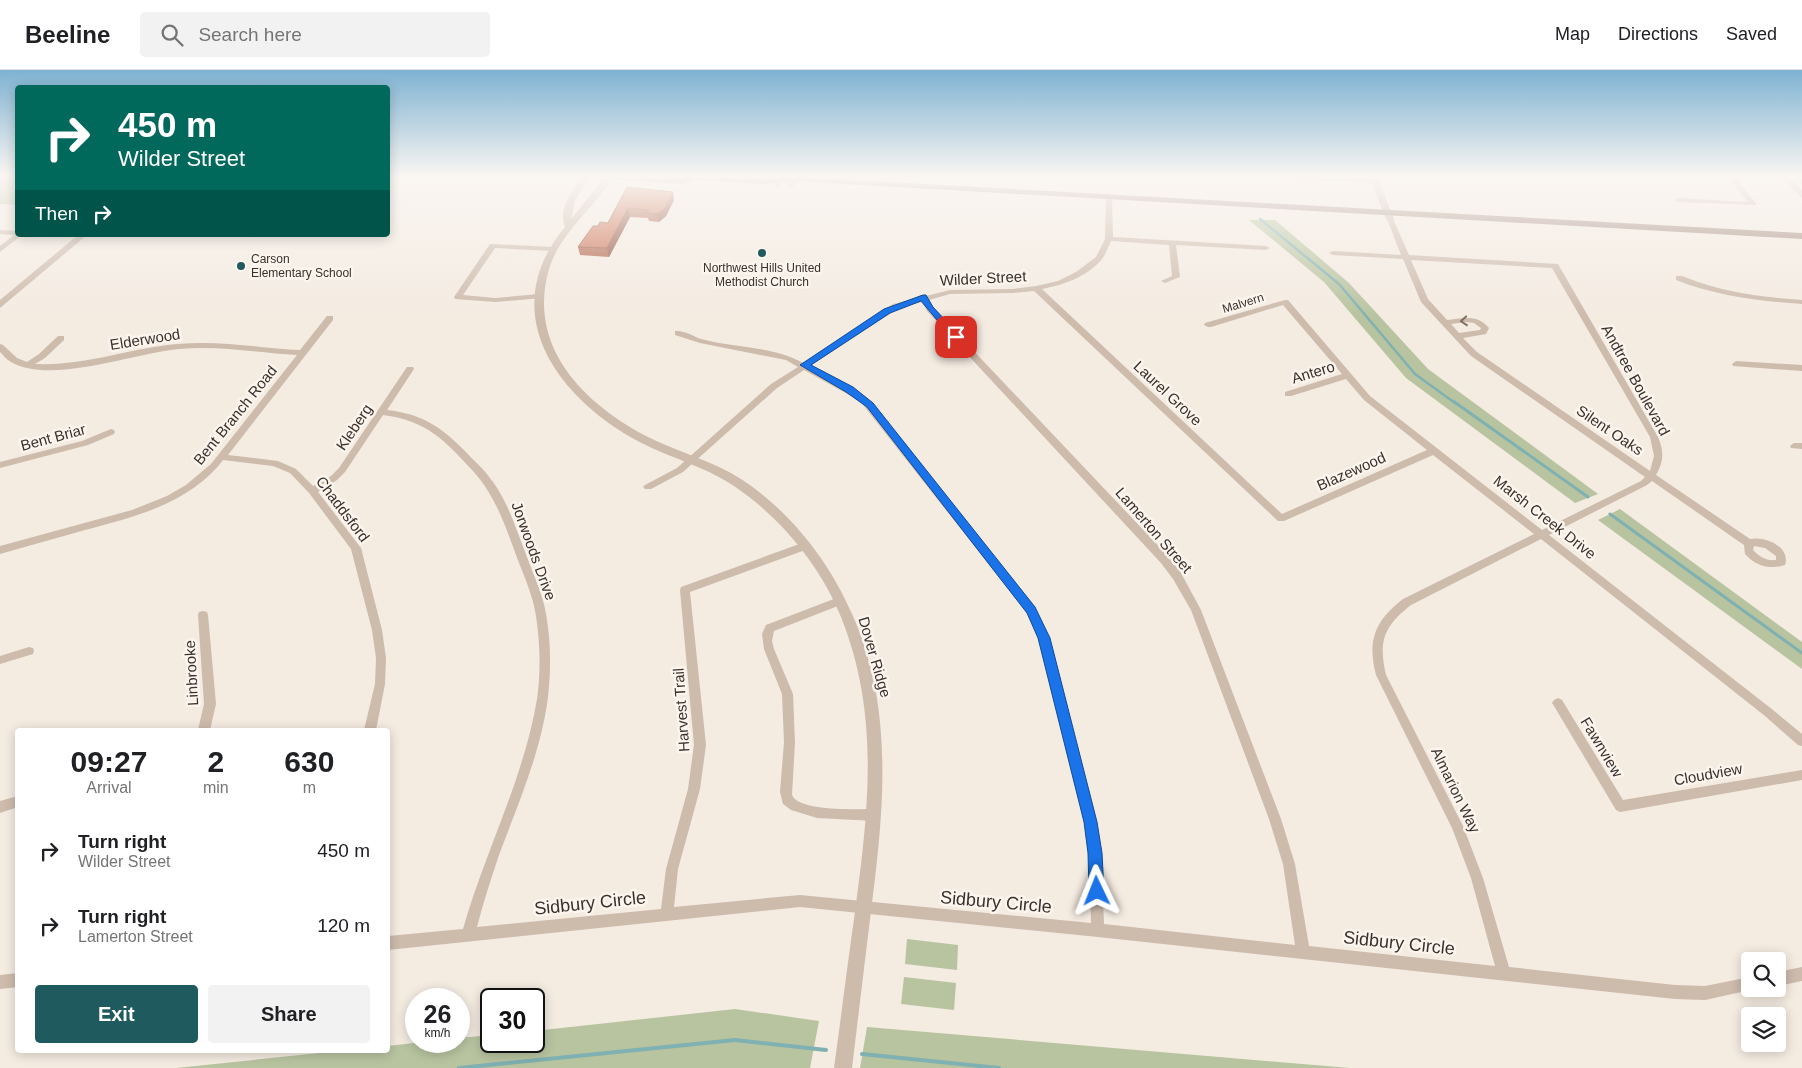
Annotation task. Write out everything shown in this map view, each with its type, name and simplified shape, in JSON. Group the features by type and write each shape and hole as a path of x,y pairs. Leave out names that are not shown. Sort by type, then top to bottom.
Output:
{"main road":[{"path":"1515,224 1802,243"},
{"path":"1558,224 1802,236"}],"street":[{"name":"Dover Ridge","path":"571,224 554,249 546,266 538,296 540,324 548,351 568,382 587,402 617,424 642,438 692,459 741,485 770,509 805,546 826,577 858,644 869,688 876,736 875,815 843,1068"},
{"path":"1109,224 1109,239 1266,248"},
{"name":"Silent Oaks","path":"1392,224 1424,300 1488,365 1749,544"},
{"path":"0,232 15,234"},
{"path":"0,250 15,237"},
{"path":"0,306 81,237"},
{"name":"Wilder Street","path":"648,487 669,478 774,386 887,311 923,297 950,292 999,292 1036,288 1060,282 1087,269 1099,258 1109,239"},
{"path":"1165,281 1176,277 1172,243"},
{"path":"538,296 494,300 458,297 494,246 554,249"},
{"path":"1333,253 1406,258"},
{"name":"Andtree Boulevard","path":"1406,258 1555,266 1654,437 1659,449 1659,461 1651,477"},
{"path":"1679,278 1712,291 1739,297 1802,302"},
{"name":"Laurel Grove","path":"1036,288 1281,519"},
{"name":"Lamerton Street","path":"923,297 930,309 1165,560 1188,594 1275,819 1289,864 1303,952"},
{"name":"Malvern","path":"1208,325 1285,302"},
{"name":"Marsh Creek Drive","path":"1285,302 1346,376 1367,398 1770,713 1802,741"},
{"name":"Bent Branch Road","path":"0,550 149,508 189,487 205,475 221,457 330,318"},
{"path":"1445,323 1471,320 1480,323 1485,328 1483,332 1458,336"},
{"path":"678,333 700,341 774,354 804,365 850,390 870,405 1015,589 1038,624 1044,638 1090,822 1095,853 1098,930"},
{"path":"28,365 42,356 61,338"},
{"name":"Elderwood","path":"0,347 8,356 28,365 49,367 76,366 177,346 302,353"},
{"path":"1736,364 1802,368"},
{"name":"Kleberg","path":"312,491 334,478 342,470 410,369"},
{"name":"Antero","path":"1288,394 1346,376"},
{"name":"Jorwoods Drive","path":"381,412 406,414 428,422 490,481 498,496 529,575 541,614 544,645 544,688 537,730 520,788 478,895 468,935"},
{"name":"Bent Briar","path":"0,465 86,443 111,432"},
{"name":"Blazewood","path":"1281,519 1433,451"},
{"name":"Chaddsford","path":"221,457 275,463 293,471 312,491 356,548 378,630 381,658 380,684 370,728"},
{"path":"1540,535 1636,488 1651,477"},
{"name":"Almarion Way","path":"1504,973 1477,878 1457,826 1381,675 1377,648 1383,624 1393,612 1407,602 1540,535"},
{"name":"Harvest Trail","path":"667,914 672,869 694,789 700,745 685,590 805,546"},
{"path":"839,601 770,628 767,632 773,660 786,690 792,741 785,795 790,803 800,808 820,812 875,815"},
{"name":"Linbrooke","path":"203,615 210,704 204,728"},
{"path":"0,660 29,651"},
{"name":"Fawnview","path":"1558,703 1620,806"},
{"name":"Cloudview","path":"1620,806 1802,774"},
{"path":"0,807 15,802"},
{"name":"Sidbury Circle","path":"390,943 800,901 863,909 1098,930 1675,992 1705,993 1741,986"},
{"path":"1786,977 1802,974"},
{"path":"0,982 15,980"}],"green space":[{"path":"1253,224 1279,224 1349,283 1428,369 1598,494 1575,503 1406,378 1324,282"},
{"path":"1620,509 1802,642 1802,669 1598,520"},
{"path":"907,939 958,945 957,970 905,964"},
{"path":"904,977 956,983 954,1010 901,1004"},
{"path":"735,1009 819,1021 810,1068 176,1068 319,1053 390,1053 390,1046 405,1044 405,1053 470,1053 470,1037 480,1036 480,1053 545,1053 545,1030"},
{"path":"867,1027 1350,1068 860,1068"}],"building":[{"path":"599,224 620,224 607,248 578,247 593,226 598,226"}],"waterway":[{"path":"1266,224 1339,284 1415,374 1455,403"},
{"path":"1453,401 1588,497"},
{"path":"1610,514 1802,653"},
{"path":"459,1068 735,1040 826,1050"},
{"path":"862,1054 999,1068"}],"place":[{"name":"Northwest Hills United Methodist Church","path":"762,253"},
{"name":"Carson Elementary School","path":"241,266"}],"route":[{"path":"956,337 930,309 923,297 906,302 887,311 804,365 850,390 870,405 1031,611 1044,638 1090,822 1095,853 1097,891"}]}
